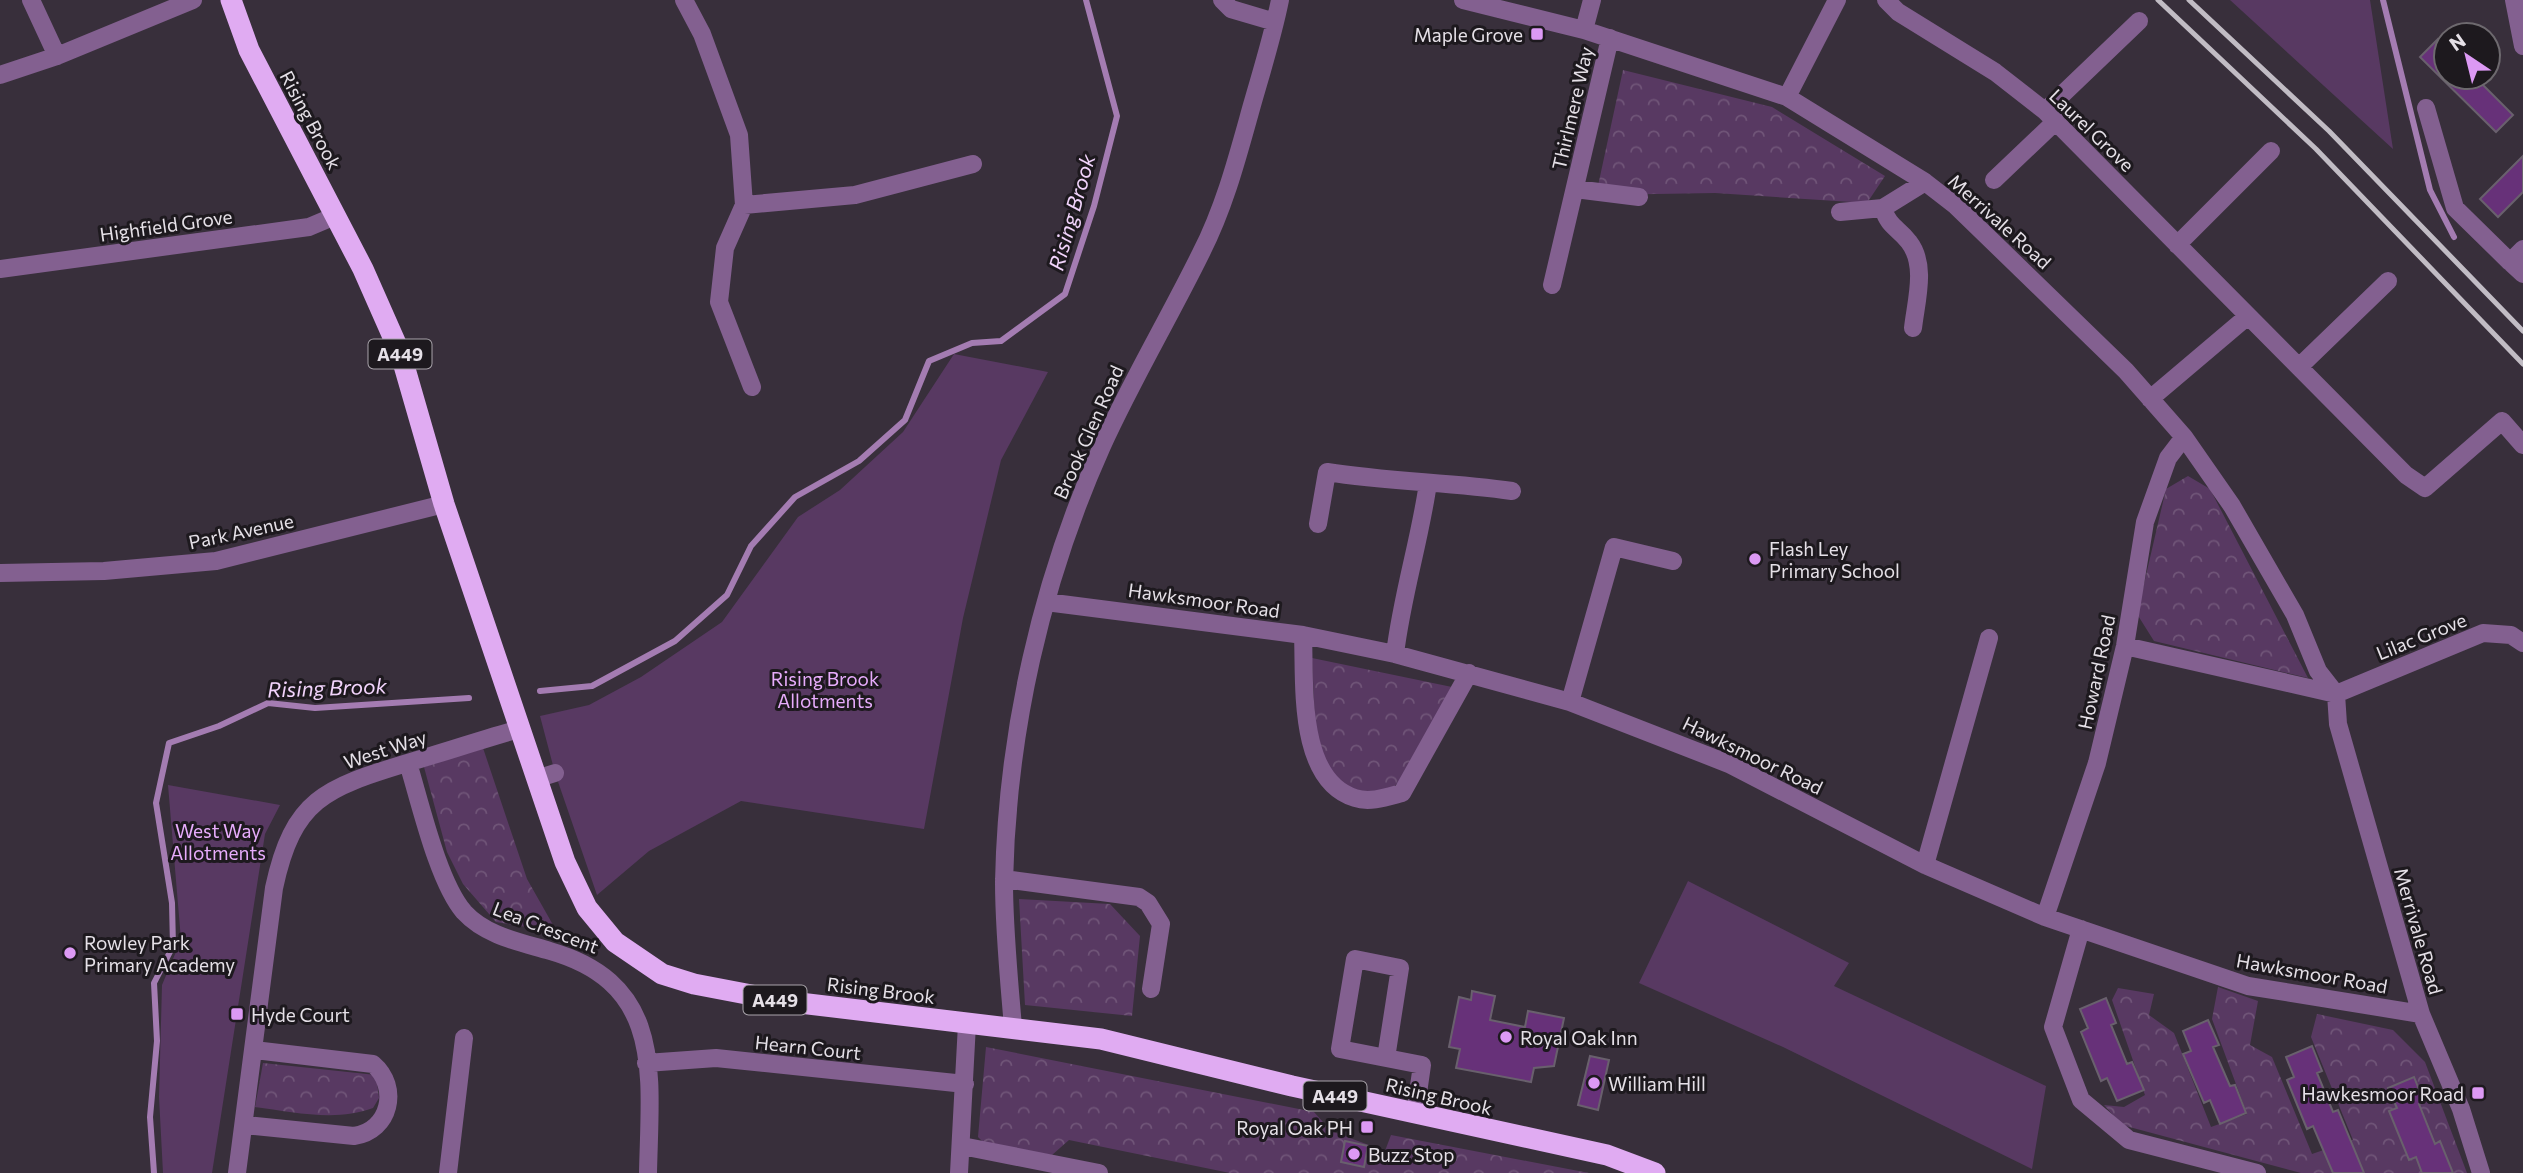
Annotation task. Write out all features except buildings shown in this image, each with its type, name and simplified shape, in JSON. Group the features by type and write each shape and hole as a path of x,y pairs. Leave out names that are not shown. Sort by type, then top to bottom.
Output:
{"highway":[{"name":"Rising Brook","path":"231,0 254,60 363,269 401,355 444,504 519,729 545,776 565,863 587,908 615,942 662,974 694,984 783,1001 967,1024 1013,1027 1142,1048 1416,1114 1607,1155 1655,1173"}],"street":[{"path":"31,0 57,56"},
{"path":"0,75 57,56 193,0"},
{"path":"684,0 702,34 739,135 744,205 725,248 719,302 752,387"},
{"path":"1222,0 1231,9 1275,22"},
{"name":"Brook Glen Road","path":"1013,1027 1004,879 1017,734 1046,602 1077,508 1102,445 1159,329 1202,252 1230,185 1280,0"},
{"name":"Merrivale Road","path":"1463,0 1584,30 1787,97 1925,182 1956,206 2046,291 2151,399 2184,437 2232,506 2295,615 2318,671 2336,694 2338,724 2421,1014 2461,1109 2481,1173"},
{"path":"1584,30 1592,0"},
{"path":"1787,97 1837,0"},
{"path":"2514,0 2523,47"},
{"name":"Laurel Grove","path":"1898,4 1995,72 2051,116 2406,475 2425,488 2502,421 2523,444"},
{"path":"1994,180 2139,21"},
{"name":"Thirlmere Way","path":"1552,285 1610,38"},
{"path":"2426,108 2455,208 2519,261"},
{"path":"2177,245 2271,151"},
{"path":"744,205 855,195 973,164"},
{"path":"1840,212 1883,208 1925,182"},
{"name":"Thirlmere Way","path":"1575,189 1639,197"},
{"path":"1883,208 1888,223 1909,242 1920,262 1913,328"},
{"name":"Highfield Grove","path":"0,269 309,227 335,216"},
{"path":"2299,368 2388,281"},
{"path":"2151,399 2248,316"},
{"name":"Howard Road","path":"2045,917 2097,763 2125,646 2146,522 2168,458 2184,437"},
{"path":"1318,524 1327,472 1374,480 1403,479 1512,491"},
{"path":"1395,654 1401,608 1420,539 1428,482"},
{"name":"Park Avenue","path":"0,573 104,571 216,561 444,504"},
{"path":"1570,702 1614,547 1673,561"},
{"name":"Hawksmoor Road","path":"1046,602 1303,635 1395,654 1570,702 1729,764 1925,865 2045,917 2248,986 2421,1014"},
{"name":"Lilac Grove","path":"2336,694 2483,633 2511,635 2523,643"},
{"path":"1303,635 1306,711 1311,744 1321,771 1337,789 1356,799 1376,800 1402,793 1469,673"},
{"path":"1925,865 1989,638"},
{"path":"2125,646 2336,694"},
{"name":"West Way","path":"237,1173 274,888 281,854 290,834 310,807 335,788 519,729"},
{"name":"Lea Crescent","path":"408,763 449,887 464,911 479,925 499,936 585,961 607,976 624,993 639,1018 646,1063 648,1173"},
{"path":"1004,879 1139,897 1148,904 1161,924 1152,989"},
{"path":"2081,929 2053,1027 2081,1100 2129,1140 2257,1173"},
{"path":"1386,1058 1400,968 1355,960 1340,1049 1386,1058 1422,1065 1416,1114"},
{"path":"959,1173 967,1024"},
{"path":"449,1173 464,1038"},
{"path":"245,1125 354,1136 369,1134 379,1126 388,1107 388,1086 382,1072 373,1064 254,1050"},
{"name":"Hearn Court","path":"646,1063 716,1058 965,1084"},
{"path":"962,1146 1098,1173"}],"green space":[{"path":"2230,0 2370,0 2393,149"},
{"path":"1623,70 1772,107 1885,176 1867,203 1715,193 1596,195"},
{"name":"Rising Brook Allotments","path":"954,354 1048,372 1001,460 963,618 924,829 741,801 649,851 597,895 555,773 540,716 589,705 641,677 722,622 798,517 840,490 903,432"},
{"path":"2188,476 2210,489 2308,678 2154,641 2137,614 2166,489"},
{"path":"1312,658 1452,687 1413,769 1388,792 1358,795 1333,780 1316,745"},
{"path":"483,748 527,879 557,932 496,922 463,884 447,852 424,767"},
{"name":"West Way Allotments","path":"168,785 280,805 265,834 212,1173 163,1173 159,1097 162,985 181,940"},
{"path":"1688,881 1849,963 1834,986 2046,1086 2032,1169 1783,1047 1639,983"},
{"path":"1019,899 1110,904 1140,936 1132,1016 1025,1005"},
{"path":"2218,987 2258,1001 2250,1045 2272,1057 2312,1154 2353,1140 2311,1037 2317,1014 2393,1030 2425,1062 2467,1173 2301,1173 2122,1125 2104,1105 2124,1107 2145,1095 2112,1000 2118,988 2154,994 2149,1015 2174,1033 2211,1127 2247,1114 2212,1019"},
{"path":"986,1047 1314,1112 1331,1131 1385,1151 1391,1135 1589,1173 1230,1173 1069,1140 1052,1155 984,1143 978,1137"},
{"path":"263,1063 376,1075 379,1098 373,1108 344,1114 314,1115 255,1107"}],"waterway":[{"name":"Rising Brook","path":"540,691 592,686 675,641 727,595 751,546 795,497 859,461 905,420 929,361 972,343 1001,341 1065,294 1094,206 1117,116 1086,0"},
{"path":"2383,0 2430,190 2454,237"},
{"name":"Rising Brook","path":"154,1173 150,1117 157,1041 154,983 173,946 172,903 156,803 169,743 219,726 268,703 315,708 469,698"}],"railway":[{"path":"2158,0 2316,149 2523,364"},
{"path":"2189,0 2329,131 2523,331"}],"place":[{"name":"Maple Grove","path":"1537,34"},
{"name":"Flash Ley Primary School","path":"1755,559"},
{"name":"Rowley Park Primary Academy","path":"70,953"},
{"name":"Hyde Court","path":"237,1014"},
{"name":"Royal Oak Inn","path":"1506,1037"},
{"name":"William Hill","path":"1594,1083"},
{"name":"Hawkesmoor Road","path":"2478,1093"},
{"name":"Royal Oak PH","path":"1367,1127"},
{"name":"Buzz Stop","path":"1354,1154"}]}
